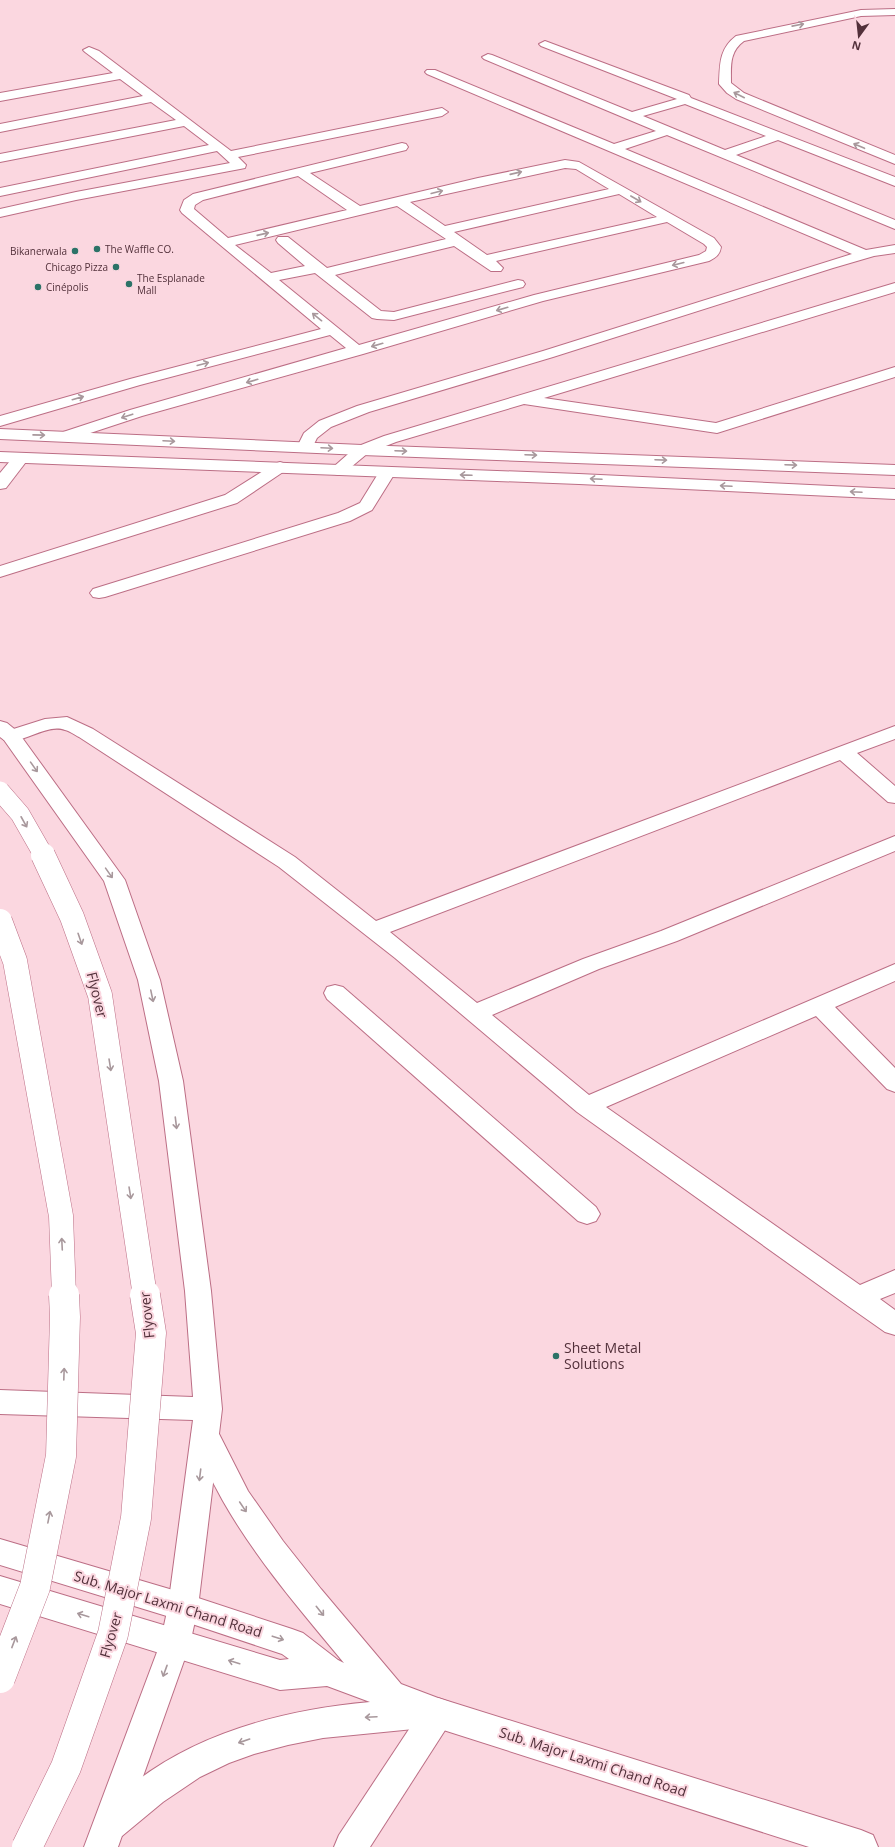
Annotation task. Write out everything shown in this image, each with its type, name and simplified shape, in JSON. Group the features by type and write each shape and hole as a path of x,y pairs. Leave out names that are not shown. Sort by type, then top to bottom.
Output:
{"street":[{"path":"895,12 861,13 740,38 732,44 726,54 725,84 730,90 740,96 895,160"},
{"path":"545,44 895,182"},
{"path":"0,213 76,196 240,165 187,122 152,98 95,53 89,50"},
{"path":"488,57 895,225"},
{"path":"431,72 864,254"},
{"path":"0,97 121,75"},
{"path":"0,128 152,98"},
{"path":"631,116 686,100"},
{"path":"0,192 442,112"},
{"path":"0,158 187,122"},
{"path":"612,149 667,131"},
{"path":"724,155 778,136"},
{"path":"358,351 225,243 187,210 189,203 198,197 402,147"},
{"path":"66,436 136,413 358,351 539,298 704,258 711,255 714,251 714,247 708,241 669,218 579,166 565,164 527,171 225,243"},
{"path":"300,173 358,211"},
{"path":"442,230 621,190"},
{"path":"399,201 539,298"},
{"path":"484,260 669,218"},
{"path":"283,240 377,315 394,316 518,284"},
{"path":"269,278 312,268 320,270 456,241"},
{"path":"305,447 310,436 325,424 363,409 548,354 864,254 895,249"},
{"path":"338,470 352,456 362,450 390,439 895,287"},
{"path":"0,421 135,382 333,330"},
{"path":"522,400 717,428 895,372"},
{"path":"0,434 362,450 895,470"},
{"path":"0,457 280,467 387,473 580,479 895,494"},
{"path":"0,484 21,458"},
{"path":"0,572 231,499 280,467"},
{"path":"99,593 344,517 366,506 387,473"},
{"path":"106,1836 175,1644 183,1607 206,1422 198,1291 172,1088 149,980 114,880 6,731 45,725 67,724 86,733 287,862 403,953 586,1106 895,1324"},
{"path":"373,930 895,732"},
{"path":"843,752 895,797"},
{"name":"Flyover","path":"0,791 20,814 46,860 72,918 100,995 151,1333 136,1518 113,1634 66,1767 27,1847"},
{"path":"474,1013 591,964 669,936 895,843"},
{"path":"0,921 15,961 60,1216 66,1316 61,1456 35,1587 0,1678"},
{"path":"586,1106 895,972"},
{"path":"335,993 586,1214"},
{"path":"820,1005 895,1083"},
{"path":"857,1298 895,1281"},
{"path":"0,1402 206,1422"},
{"path":"206,1422 237,1499 314,1603 391,1695"},
{"name":"Sub. Major Laxmi Chand Road","path":"0,1552 183,1607 292,1643 327,1671 438,1713 861,1847"},
{"name":"Sub. Major Laxmi Chand Road","path":"0,1590 280,1676 327,1671"},
{"path":"106,1836 157,1786 196,1762 230,1746 259,1736 328,1722 364,1717 438,1713"},
{"path":"351,1847 438,1713"}],"place":[{"name":"The Waffle CO.","path":"97,249"},
{"name":"Bikanerwala","path":"75,251"},
{"name":"Chicago Pizza","path":"116,267"},
{"name":"The Esplanade Mall","path":"129,284"},
{"name":"Cinépolis","path":"38,287"},
{"name":"Sheet Metal Solutions","path":"556,1356"}]}
